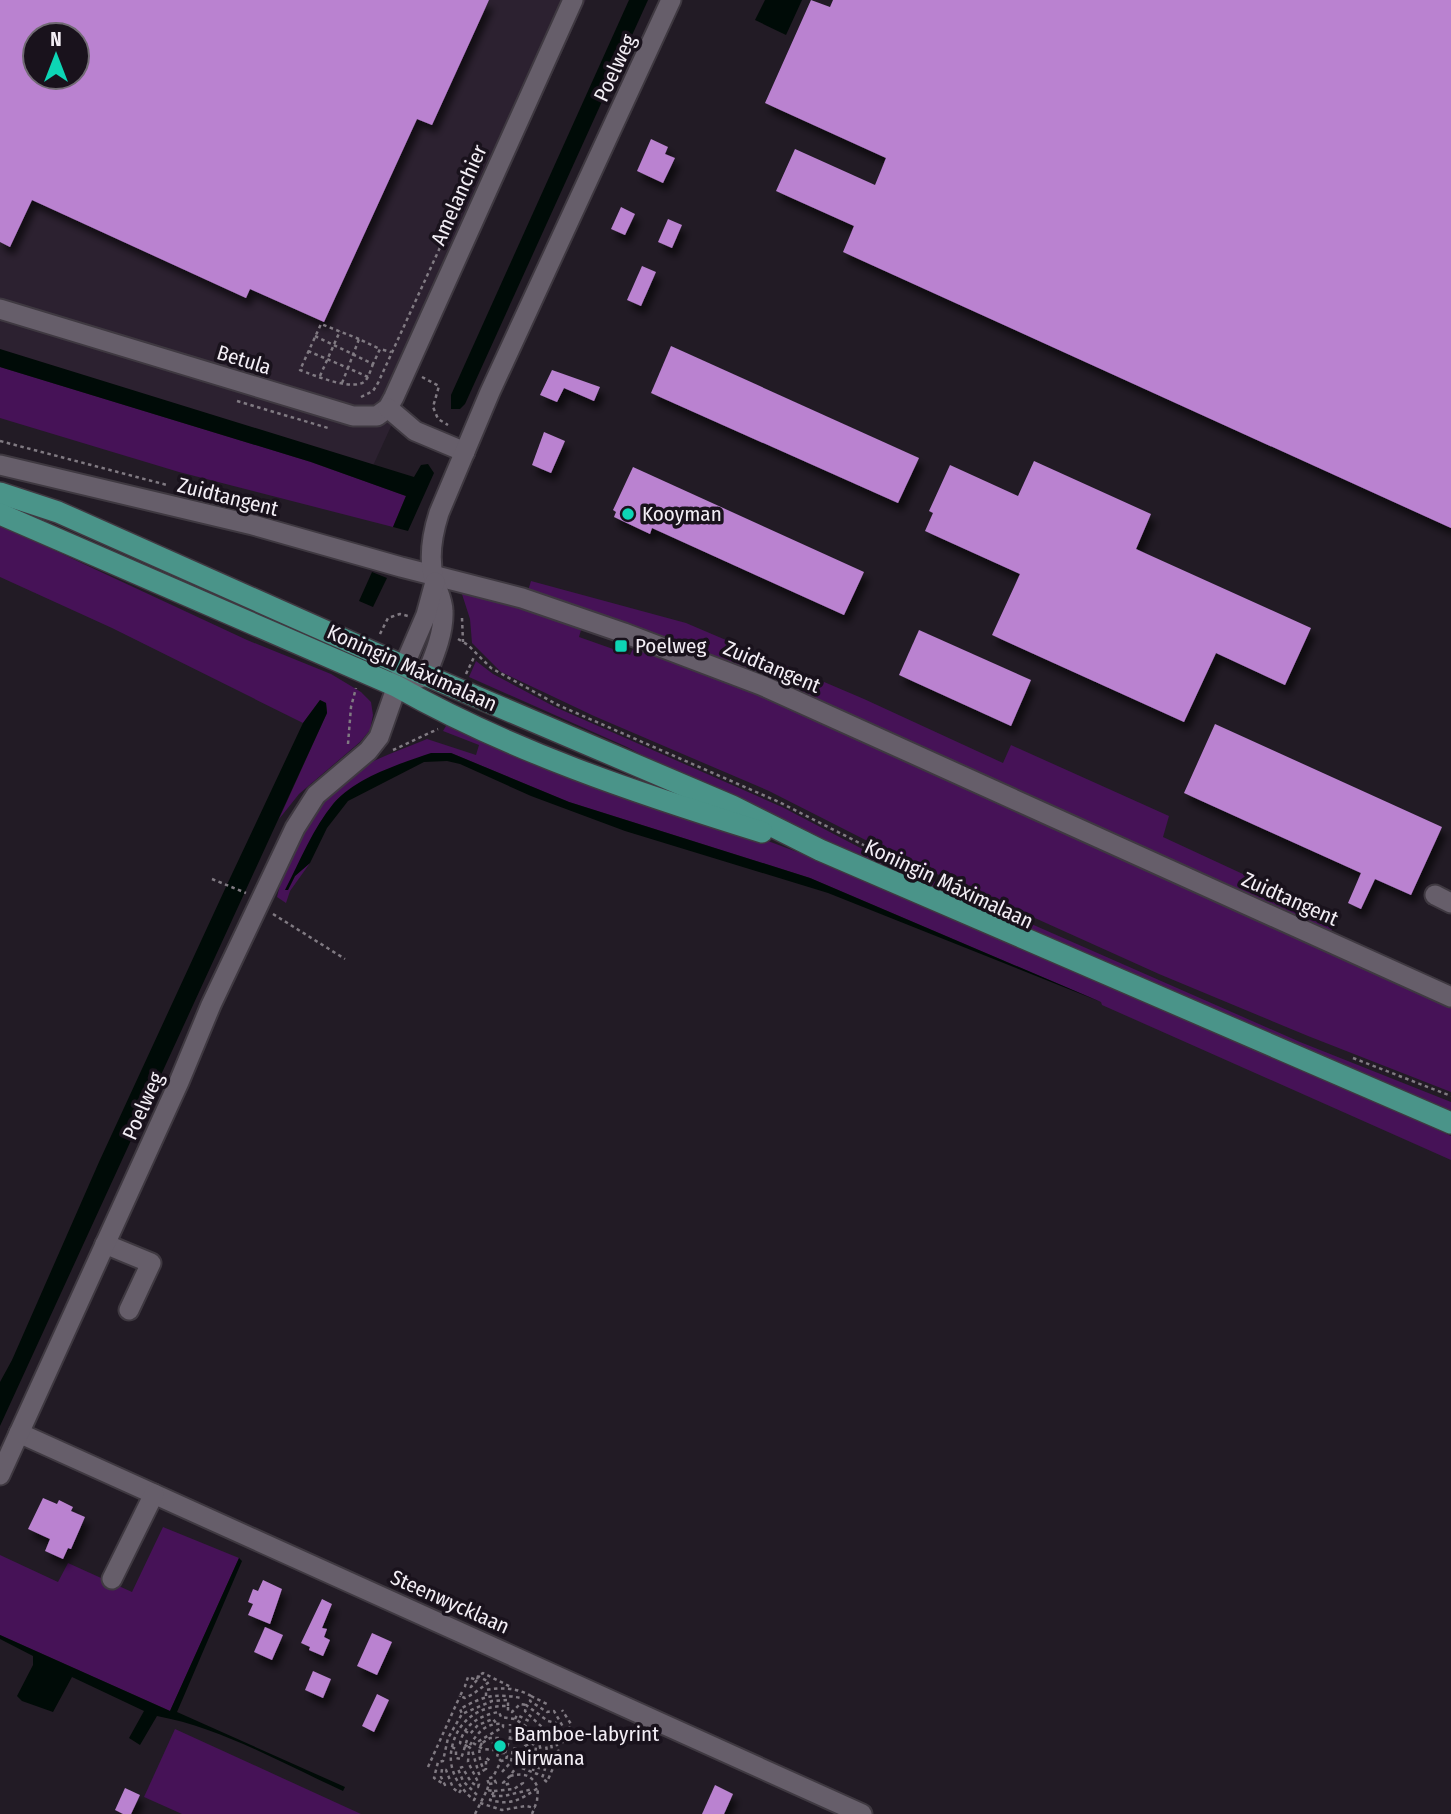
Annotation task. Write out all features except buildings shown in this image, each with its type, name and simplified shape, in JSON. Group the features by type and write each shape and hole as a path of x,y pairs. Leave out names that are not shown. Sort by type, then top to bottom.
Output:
{"main road":[{"name":"Koningin Máximalaan","path":"0,493 58,512 400,676 447,715 556,763 820,850"},
{"name":"Koningin Máximalaan","path":"0,514 400,676 426,676 458,689 732,806 820,850 1451,1123"}],"street":[{"name":"Amelanchier","path":"388,408 396,365 573,0"},
{"name":"Poelweg","path":"426,676 436,651 443,615 442,602 434,578 431,550 433,530 459,449 671,0"},
{"name":"Betula","path":"0,309 353,416 377,416 388,408"},
{"path":"388,408 415,431 459,449"},
{"name":"Zuidtangent","path":"0,465 253,525 434,578 523,598 624,633 761,685 1451,997"},
{"name":"Poelweg","path":"0,1475 211,1005 253,900 316,795 368,751 379,737 400,676 426,615 434,578"},
{"path":"105,1244 150,1264 129,1310"},
{"name":"Steenwycklaan","path":"19,1433 862,1814"},
{"path":"111,1579 154,1494"}],"path":[{"path":"380,349 363,383 342,383 300,370 321,324 391,352"},
{"path":"320,376 340,331"},
{"path":"315,336 373,364"},
{"path":"342,383 359,339"},
{"path":"308,351 368,377"},
{"path":"396,365 439,386 433,407 438,419 447,423 459,449"},
{"name":"Koningin Máximalaan","path":"463,642 491,668 558,705 779,802 898,862"},
{"path":"458,689 475,655"},
{"path":"389,752 440,728 447,715"},
{"path":"212,879 253,900 345,959"},
{"path":"1347,1056 1451,1097"},
{"path":"428,1767 461,1694 465,1698 473,1695 489,1682 477,1678 483,1673 547,1704"},
{"path":"486,1696 486,1690 513,1689"},
{"path":"460,1709 486,1696 506,1695 522,1698"},
{"path":"531,1696 530,1700 547,1712 554,1711 567,1734"},
{"path":"461,1790 459,1793 453,1788 446,1770 442,1769 441,1777 445,1785 434,1778 434,1770 440,1761 443,1761 448,1738 462,1714 492,1700 508,1700 508,1711 512,1712 520,1704 556,1723 564,1742 571,1724 562,1710"},
{"path":"455,1706 462,1714"},
{"path":"484,1770 479,1741 503,1727 503,1724 496,1723 485,1727 468,1747 468,1762 478,1787 471,1782 463,1767 458,1768 463,1781 477,1795 474,1800 461,1790 454,1774 450,1756 454,1736 468,1718 480,1710 508,1706"},
{"path":"517,1766 533,1771 539,1746 534,1733 536,1729 541,1733 548,1749 542,1778 547,1782 559,1754 554,1733 545,1730 524,1711 526,1706"},
{"path":"492,1762 486,1758 486,1769 479,1774 472,1750 460,1743 469,1725 484,1714 499,1712 501,1717 514,1719 527,1727 526,1731 517,1727 515,1731 522,1737 520,1741 510,1738"},
{"path":"514,1719 520,1715 531,1722"},
{"path":"465,1731 470,1734 478,1725 493,1719 496,1723"},
{"path":"475,1814 489,1784 496,1783 493,1777 501,1761 506,1760 510,1724"},
{"path":"481,1745 498,1736 501,1741"},
{"path":"550,1738 554,1761"},
{"path":"452,1746 456,1749 456,1758 461,1759 463,1745 467,1740"},
{"path":"472,1742 493,1750 501,1741"},
{"path":"492,1744 501,1741"},
{"path":"524,1767 525,1746 533,1743 539,1746"},
{"path":"502,1772 512,1762 513,1748 517,1749 517,1766 503,1783 512,1783"},
{"path":"435,1751 440,1761"},
{"path":"501,1761 497,1757 498,1753 505,1753"},
{"path":"510,1776 529,1776 536,1789 532,1814"},
{"path":"487,1790 513,1789 523,1783 522,1780"},
{"path":"492,1796 536,1789"},
{"path":"494,1791 490,1800 503,1804 518,1800 536,1789"},
{"path":"480,1803 502,1810 526,1806 535,1808"}],"shaded area":[{"path":"0,0 586,0 366,481 0,355"},
{"path":"629,0 648,0 465,404 460,409 451,409 451,395"},
{"path":"765,0 802,0 786,35 755,20"},
{"path":"0,349 414,477 421,465 428,464 434,473 408,531 393,527 406,496 311,462 0,367"},
{"path":"0,367 311,462 406,496 393,527 179,472 0,418"},
{"path":"0,525 247,640 331,674 361,692 371,702 373,715 370,730 360,742 299,794 279,819 327,713 326,703 320,700 303,723 112,628 0,577"},
{"path":"372,572 387,578 373,607 359,601"},
{"path":"531,581 686,623 864,699 1003,763 1011,745 1169,816 1163,837 1338,918 1330,933 527,594"},
{"path":"461,591 556,620 581,630 579,637 630,655 634,647 812,716 1451,1006 1451,1092 1159,974 897,856 769,791 594,716 501,672 472,643 470,619"},
{"path":"476,661 493,674 555,707 782,807 872,854 1300,1042 1451,1102 1451,1112 712,792 627,747 469,677"},
{"path":"320,700 326,703 327,713 0,1426 0,1382 231,876 303,723"},
{"path":"449,721 832,865 1305,1068 1451,1136 1451,1160 1102,1005 1101,1002 810,878 569,802 451,753 371,780 343,795 333,804 314,835 288,890 295,876 310,863 290,891 286,903 277,897 288,861 305,826 328,795 357,770 427,739 476,755 479,745 443,731"},
{"path":"431,753 451,753 569,802 810,878 1101,1002 828,893 625,831 447,761 424,762 348,801 327,828 310,863 295,876 288,890 285,890 320,823 343,794 379,772"},
{"path":"163,1527 239,1558 170,1711 0,1635 0,1555 58,1582 68,1563 132,1592"},
{"path":"239,1558 242,1561 177,1712 345,1787 343,1791 229,1738 157,1716 140,1745 129,1738 144,1711 72,1677 53,1712 22,1701 17,1696 33,1665 33,1656 0,1639 0,1635 170,1711"},
{"path":"175,1729 361,1814 182,1814 144,1797"}],"place":[{"name":"Kooyman","path":"628,514"},
{"name":"Poelweg","path":"621,646"},
{"name":"Bamboe-labyrint Nirwana","path":"500,1746"}]}
